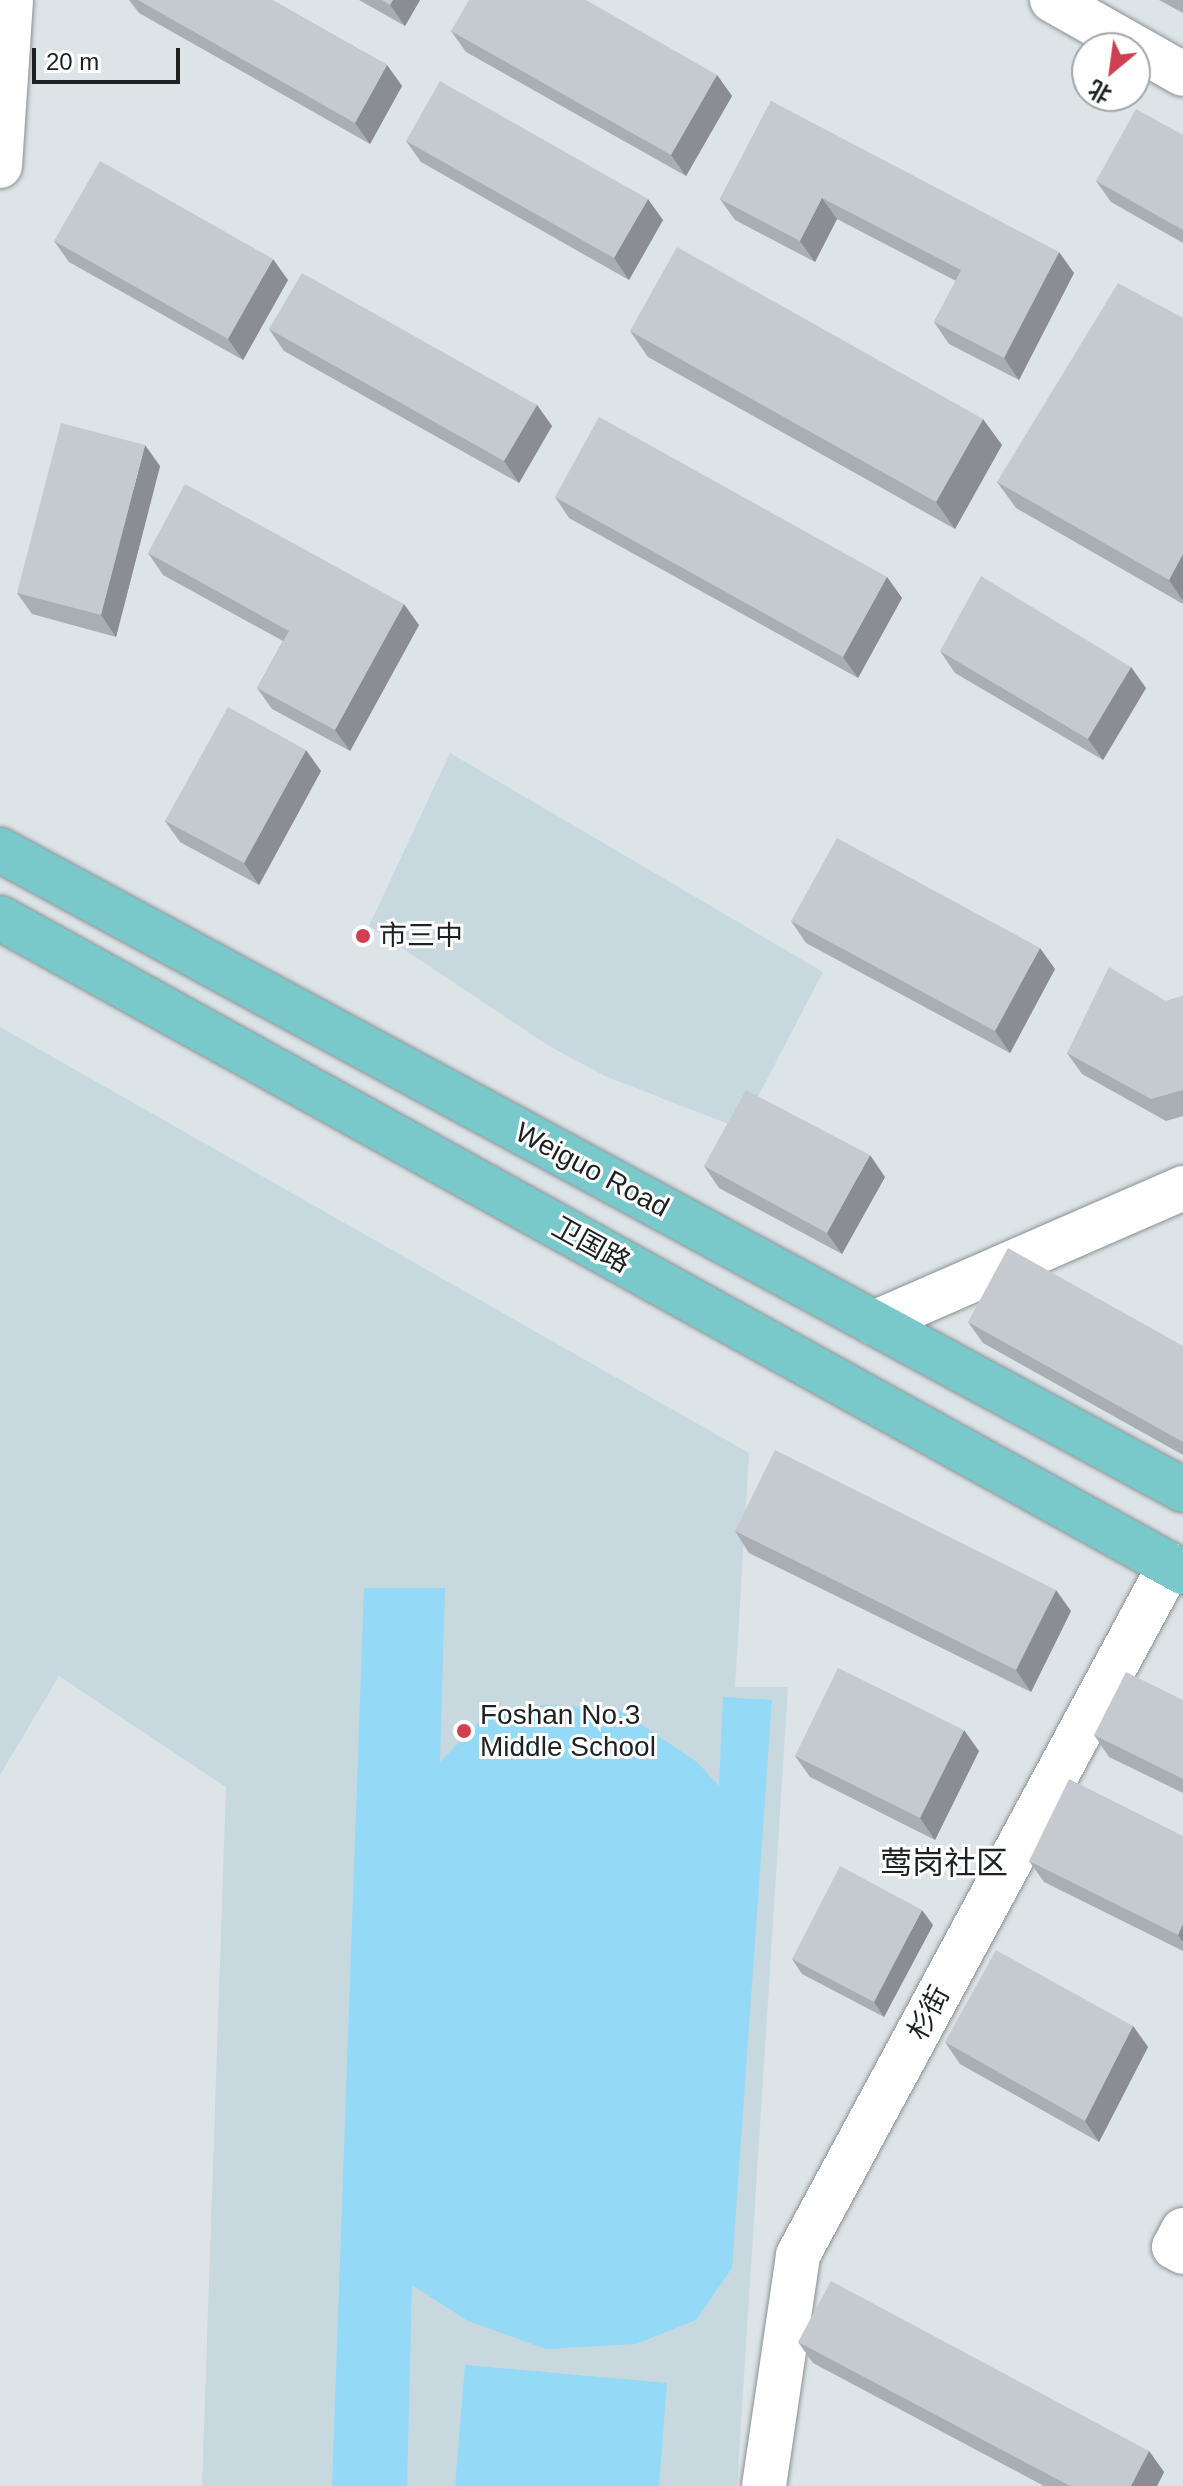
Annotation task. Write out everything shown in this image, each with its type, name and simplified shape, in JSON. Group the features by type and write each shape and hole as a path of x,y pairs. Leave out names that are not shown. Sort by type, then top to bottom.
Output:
{"main road":[{"name":"Weiguo Road","path":"0,850 1183,1490"},
{"name":"卫国路","path":"0,918 1177,1569"}],"street":[{"path":"0,166 11,0"},
{"path":"1052,0 1183,74"},
{"path":"874,1323 1183,1188"},
{"name":"杉街","path":"764,2486 798,2255 1177,1569"},
{"path":"1183,2230 1174,2247 1183,2252"}],"shaded area":[{"path":"450,753 823,972 741,1129 605,1076 549,1046 369,926"},
{"name":"Foshan No.3 Middle School","path":"0,1027 749,1453 735,1687 788,1687 737,2486 202,2486 226,1787 59,1676 0,1775"},
{"path":"364,1588 445,1588 440,1762 482,1719 545,1705 618,1709 697,1762 719,1786 723,1697 772,1700 732,2268 696,2320 636,2344 546,2349 468,2321 412,2285 407,2486 332,2486"},
{"path":"465,2365 667,2383 659,2486 455,2486"}],"building":[{"path":"138,0 272,0 387,65 355,123"},
{"path":"469,0 586,0 717,75 671,155 451,31"},
{"path":"440,81 648,199 614,258 406,141"},
{"path":"771,101 1059,252 1004,358 934,322 961,270 822,198 800,241 720,199"},
{"path":"1134,112 1141,112 1183,135 1183,230 1096,181"},
{"path":"100,161 273,259 228,339 54,241"},
{"path":"677,247 983,419 936,502 630,331"},
{"path":"302,273 537,405 504,461 269,329"},
{"path":"1118,283 1183,318 1183,554 1169,580 997,482"},
{"path":"599,417 887,577 843,657 555,497"},
{"path":"61,423 145,445 101,615 17,593"},
{"path":"185,484 404,604 335,730 257,688 289,631 148,553"},
{"path":"981,576 1131,667 1088,739 940,651"},
{"path":"228,707 306,750 244,863 165,821"},
{"path":"837,838 1040,948 995,1031 791,921"},
{"path":"1109,967 1166,1001 1183,996 1183,1090 1151,1099 1067,1053"},
{"path":"746,1090 870,1155 827,1233 704,1166"},
{"path":"1008,1248 1183,1346 1183,1442 968,1322"},
{"path":"775,1450 1056,1590 1016,1670 735,1531"},
{"path":"838,1668 964,1730 920,1818 795,1756"},
{"path":"1126,1672 1183,1700 1183,1779 1094,1735"},
{"path":"1069,1779 1183,1836 1183,1924 1178,1935 1029,1861"},
{"path":"840,1866 922,1910 874,2002 792,1959"},
{"path":"996,1950 1133,2026 1085,2121 945,2042"},
{"path":"831,2281 1149,2451 1131,2486 1070,2486 798,2342"}],"place":[{"name":"市三中","path":"363,936"},
{"name":"Foshan No.3 Middle School","path":"464,1731"}],"district":[{"name":"莺岗社区","path":"944,1863"}]}
